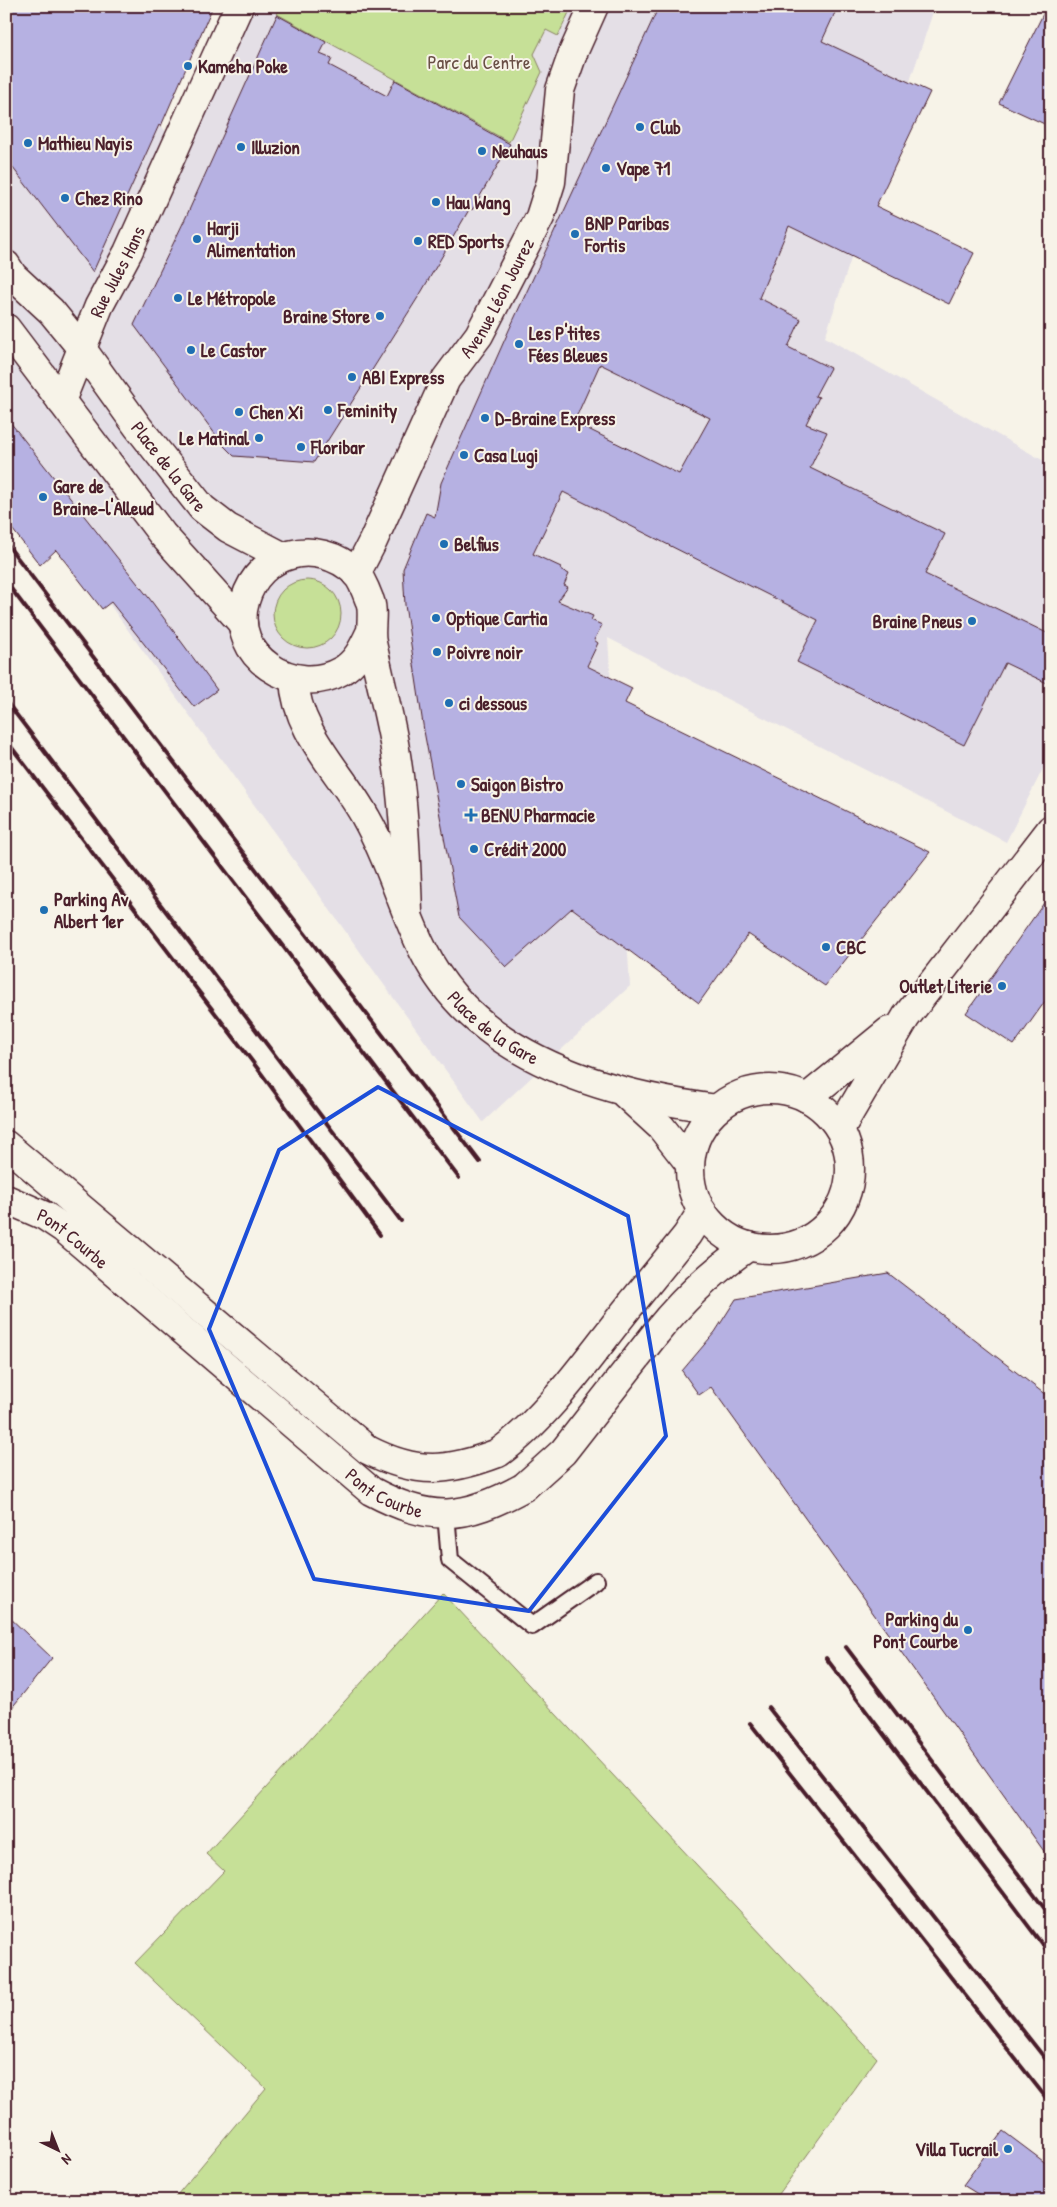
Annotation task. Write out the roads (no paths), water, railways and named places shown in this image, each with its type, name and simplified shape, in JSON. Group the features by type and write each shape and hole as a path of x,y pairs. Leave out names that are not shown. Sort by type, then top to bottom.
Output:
{"street":[{"name":"Rue Jules Hans","path":"61,401 99,306 128,252 239,6"},
{"name":"Avenue Léon Jourez","path":"356,574 373,541 446,379 479,335 540,217 551,182 560,90 573,53 594,6"},
{"name":"Place de la Gare","path":"6,265 13,276 51,311 82,349 138,428 202,508 228,528 282,556"},
{"name":"Place de la Gare","path":"6,328 162,534 243,624 252,649 270,669 294,679 318,680 341,671 360,655 370,633"},
{"name":"Place de la Gare","path":"243,624 244,603 251,583 264,568 282,556 309,552 335,557 356,574 371,601 370,633 395,751 406,831 408,912"},
{"name":"Place de la Gare","path":"294,679 295,695 306,727 353,794 365,816 408,912 423,951 449,990 479,1023 508,1044 537,1059 624,1093 668,1103 717,1109"},
{"path":"840,1130 906,1017 1051,829"},
{"path":"807,1098 906,1017"},
{"path":"758,1090 784,1090 807,1098 820,1106 840,1130 849,1154 848,1186 841,1207 828,1224 811,1238 791,1246 770,1249 749,1246 730,1239 714,1227 702,1212 692,1188 690,1164 697,1136 717,1109 733,1098 758,1090"},
{"name":"Place de la Gare","path":"624,1093 662,1127 690,1164"},
{"name":"Pont Courbe","path":"6,1145 368,1450 394,1463 420,1468 444,1469 471,1464 498,1453 520,1437 541,1415 687,1236 702,1212"},
{"name":"Pont Courbe","path":"6,1199 45,1216 64,1228 371,1491 396,1504 419,1512 446,1514 476,1509 501,1500 524,1487 563,1452 678,1305 720,1266 749,1246"}],"lane":[{"path":"446,1514 450,1560 532,1626 596,1581"}],"railway":[{"path":"6,543 480,1162"},
{"path":"6,582 459,1178"},
{"path":"6,701 401,1221"},
{"path":"6,740 258,1069 380,1235"},
{"path":"846,1647 1051,1917"},
{"path":"826,1658 1051,1956"},
{"path":"768,1707 1051,2066"},
{"path":"750,1723 1051,2104"}],"place":[{"name":"Kameha Poke","path":"188,66"},
{"name":"Club","path":"640,127"},
{"name":"Mathieu Nayis","path":"28,143"},
{"name":"Illuzion","path":"241,147"},
{"name":"Neuhaus","path":"482,151"},
{"name":"Vape 71","path":"606,168"},
{"name":"Chez Rino","path":"65,198"},
{"name":"Hau Wang","path":"436,202"},
{"name":"BNP Paribas Fortis","path":"575,234"},
{"name":"Harji Alimentation","path":"197,239"},
{"name":"RED Sports","path":"418,241"},
{"name":"Le Métropole","path":"178,298"},
{"name":"Braine Store","path":"380,316"},
{"name":"Les P'tites Fées Bleues","path":"519,344"},
{"name":"Le Castor","path":"191,350"},
{"name":"ABI Express","path":"352,377"},
{"name":"Feminity","path":"328,410"},
{"name":"Chen Xi","path":"239,412"},
{"name":"D-Braine Express","path":"485,418"},
{"name":"Le Matinal","path":"259,438"},
{"name":"Floribar","path":"301,447"},
{"name":"Casa Lugi","path":"464,455"},
{"name":"Gare de Braine-l'Alleud","path":"43,497"},
{"name":"Belfius","path":"444,544"},
{"name":"Optique Cartia","path":"436,618"},
{"name":"Braine Pneus","path":"972,621"},
{"name":"Poivre noir","path":"437,652"},
{"name":"ci dessous","path":"449,703"},
{"name":"Saigon Bistro","path":"461,784"},
{"name":"BENU Pharmacie","path":"471,815"},
{"name":"Crédit 2000","path":"474,849"},
{"name":"Parking Av Albert 1er","path":"44,910"},
{"name":"CBC","path":"826,947"},
{"name":"Outlet Literie","path":"1002,986"},
{"name":"Parking du Pont Courbe","path":"968,1630"},
{"name":"Villa Tucrail","path":"1008,2149"}],"park label":[{"name":"Parc du Centre","path":"479,62"}]}
